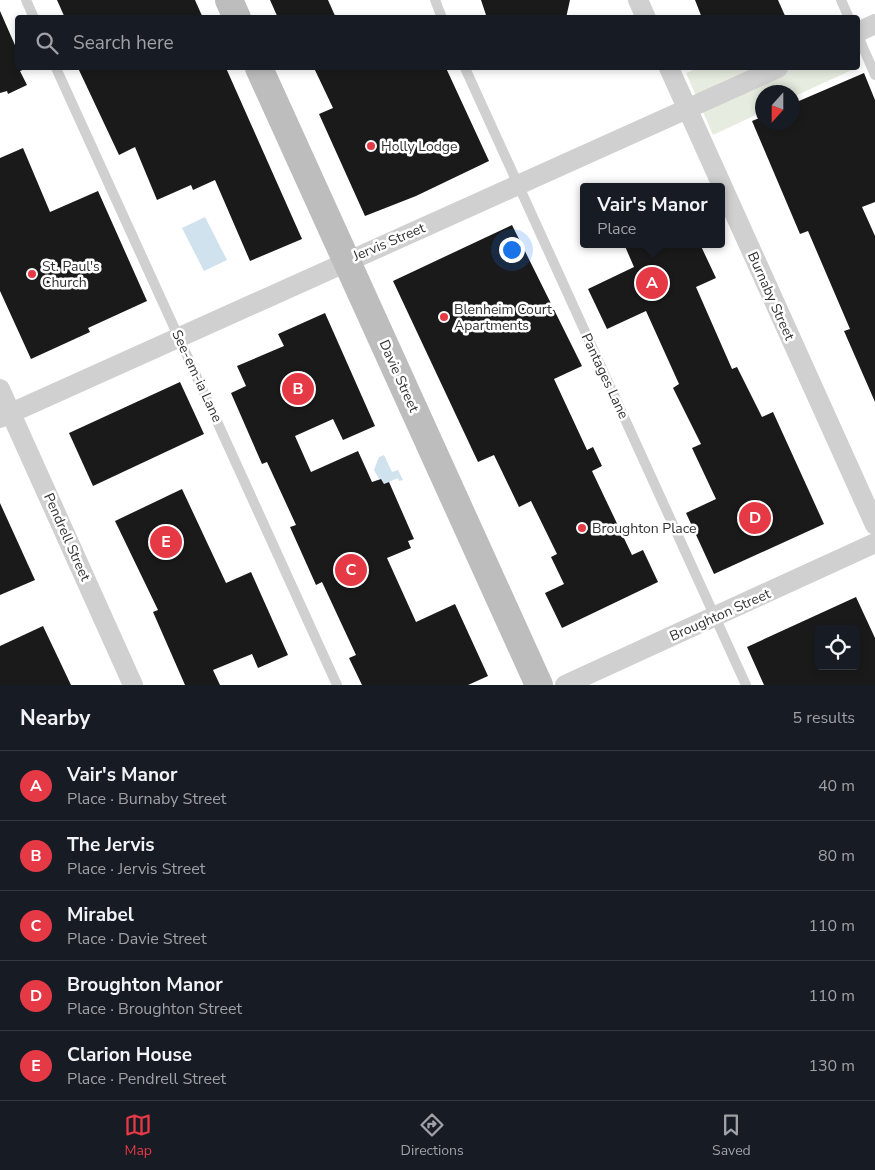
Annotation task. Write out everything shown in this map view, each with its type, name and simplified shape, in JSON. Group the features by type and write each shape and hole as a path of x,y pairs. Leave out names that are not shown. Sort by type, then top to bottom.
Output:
{"main road":[{"path":"229,0 236,15"},
{"name":"Davie Street","path":"260,70 539,685"}],"street":[{"path":"638,0 645,15"},
{"path":"860,31 875,24"},
{"name":"Burnaby Street","path":"669,70 720,183"},
{"name":"Jervis Street","path":"5,415 180,339 347,260 517,186 773,70"},
{"name":"Burnaby Street","path":"725,194 875,524"},
{"name":"Pendrell Street","path":"0,389 5,415 133,685"},
{"name":"Broughton Street","path":"565,685 875,543"}],"lane":[{"path":"26,0 33,15"},
{"path":"434,0 441,15"},
{"path":"841,0 848,15"},
{"path":"860,41 875,76"},
{"name":"See-em-ia Lane","path":"57,70 337,685"},
{"name":"Pantages Lane","path":"466,70 517,186 746,685"}],"shaded area":[{"path":"693,70 852,70 800,94 800,85 755,85 755,115 713,135 686,73"}],"water":[{"path":"205,217 227,260 204,271 182,228"},
{"path":"384,455 392,472 398,470 403,480 399,481 398,478 384,484 379,479 374,470 379,457"}],"building":[{"path":"57,0 195,0 202,15 64,15"},
{"path":"270,0 328,0 335,15 277,15"},
{"path":"481,0 570,0 567,15 486,15"},
{"path":"695,0 778,0 785,15 701,15"},
{"path":"0,11 15,45 15,70 22,70 20,71 27,85 8,94 7,91 0,93"},
{"path":"79,70 227,70 302,239 250,261 215,180 193,190 191,185 157,200 135,147 119,155"},
{"name":"Holly Lodge","path":"315,70 447,70 489,161 416,196 365,216 319,114 333,108"},
{"path":"864,73 875,100 875,202 862,207 875,236 875,402 844,331 850,329 808,231 800,234 756,130 800,130 800,101"},
{"path":"23,148 50,212 98,191 147,301 88,328 90,332 31,359 0,291 0,158"},
{"path":"512,225 582,366 554,379 587,450 593,447 602,466 592,471 632,555 643,550 658,582 562,628 545,593 564,584 551,557 557,554 531,501 519,507 494,455 478,462 393,281"},
{"path":"626,248 702,248 716,278 696,287 732,369 737,367 762,417 773,412 824,524 714,574 686,513 716,499 692,448 701,444 673,388 679,384 646,311 607,329 588,289 634,267"},
{"path":"325,313 375,426 343,440 333,419 295,436 311,472 358,451 372,482 381,479 384,484 389,482 414,539 408,541 411,548 387,558 416,622 455,604 488,676 468,685 362,685 349,658 356,655 322,582 316,585 290,527 296,525 267,462 262,464 231,393 246,386 237,366 284,346 278,334"},
{"path":"180,382 204,434 93,486 69,433"},
{"path":"182,489 226,583 251,572 288,655 258,668 252,654 213,670 220,685 185,685 153,612 158,610 115,521"},
{"path":"0,503 35,580 0,595"},
{"path":"856,597 875,638 875,685 764,685 747,647"},
{"path":"43,626 71,685 0,685 0,646"}],"place":[{"name":"Holly Lodge","path":"371,146"},
{"name":"St. Paul's Church","path":"32,274"},
{"name":"Vair's Manor","path":"652,283"},
{"name":"Blenheim Court Apartments","path":"444,317"},
{"name":"The Jervis","path":"298,389"},
{"name":"Broughton Manor","path":"755,518"},
{"name":"Broughton Place","path":"582,528"},
{"name":"Clarion House","path":"166,542"},
{"name":"Mirabel","path":"351,570"}]}
